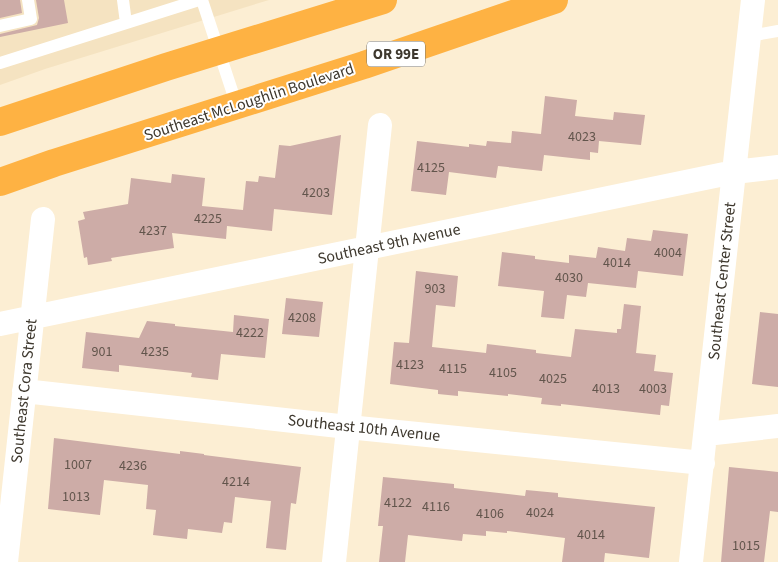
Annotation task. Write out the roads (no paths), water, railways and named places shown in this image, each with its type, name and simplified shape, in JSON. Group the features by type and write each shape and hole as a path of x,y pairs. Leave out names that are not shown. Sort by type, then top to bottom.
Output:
{"highway":[{"path":"0,122 166,67 383,0"},
{"name":"Southeast McLoughlin Boulevard","path":"0,182 54,163 364,65 554,0"}],"street":[{"name":"Southeast Center Street","path":"691,562 753,0"},
{"path":"334,562 380,125"},
{"name":"Southeast 9th Avenue","path":"0,324 734,172 778,167"},
{"name":"Southeast Cora Street","path":"6,562 43,219"},
{"name":"Southeast 10th Avenue","path":"24,391 348,427 703,463"},
{"path":"706,434 778,426"}],"lane":[{"path":"0,26 31,19 28,0"},
{"path":"123,0 126,23"},
{"path":"0,63 201,0 237,106"},
{"path":"749,36 778,31"}]}
